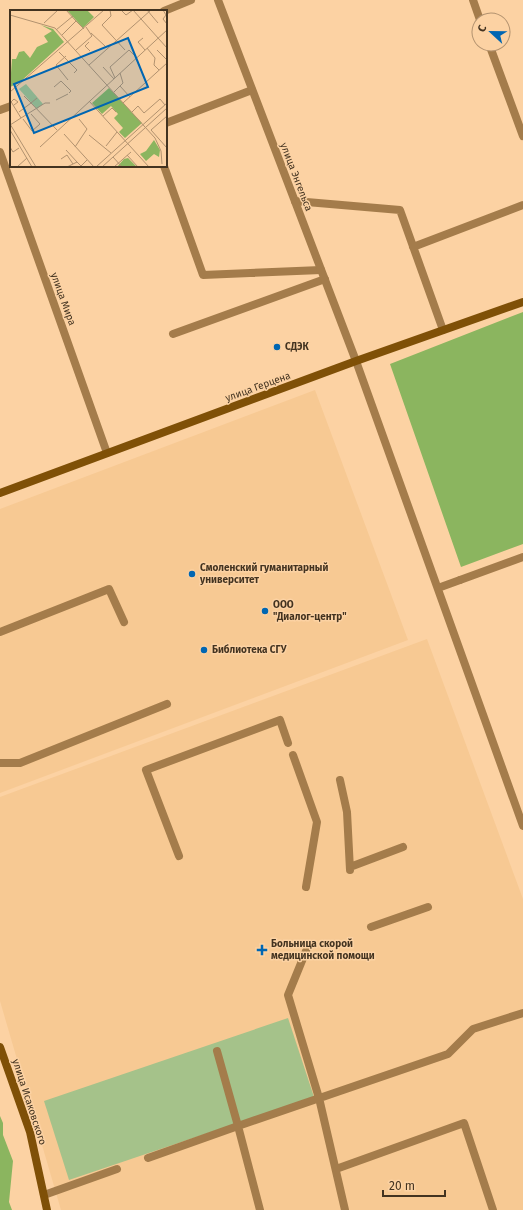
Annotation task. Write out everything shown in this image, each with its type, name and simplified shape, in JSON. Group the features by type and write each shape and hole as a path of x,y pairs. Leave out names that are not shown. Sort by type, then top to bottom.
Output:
{"street":[{"path":"166,10 191,0"},
{"name":"улица Энгельса","path":"218,0 356,361 523,826"},
{"path":"473,0 477,12"},
{"path":"492,52 523,136"},
{"path":"167,123 252,90"},
{"path":"0,110 10,106"},
{"name":"улица Мира","path":"0,152 107,453"},
{"path":"164,167 202,275 321,270"},
{"path":"295,201 400,210 443,330"},
{"path":"413,248 523,206"},
{"path":"174,334 325,279"},
{"name":"улица Герцена","path":"0,493 356,361 523,302"},
{"path":"438,588 523,557"},
{"path":"0,632 109,589 124,622"},
{"path":"0,763 20,763 167,704"},
{"path":"179,856 146,770 280,720 288,744"},
{"path":"293,755 317,822 306,887"},
{"path":"340,780 348,812 350,869 403,847"},
{"path":"371,927 428,907"},
{"path":"306,951 288,995 319,1098 345,1210"},
{"path":"148,1158 448,1054 472,1029 523,1013"},
{"name":"улица Исаковского","path":"0,1047 30,1132 47,1210"},
{"path":"217,1052 260,1210"},
{"path":"336,1169 464,1123 494,1210"},
{"path":"44,1195 117,1169"}],"shaded area":[{"name":"Смоленский гуманитарный университет","path":"315,390 408,640 0,793 0,509"},
{"name":"Больница скорой медицинской помощи","path":"427,639 523,899 523,1210 61,1210 0,1001 0,797"}],"green space":[{"path":"523,312 523,544 461,567 390,364"},
{"path":"288,1018 314,1097 69,1180 44,1101"},
{"path":"0,1116 3,1123 3,1135 13,1161 9,1202 12,1210 0,1210"}],"place":[{"name":"СДЭК","path":"277,347"},
{"name":"Смоленский гуманитарный университет","path":"192,574"},
{"name":"ООО \"Диалог-центр\"","path":"265,611"},
{"name":"Библиотека СГУ","path":"204,650"},
{"name":"Больница скорой медицинской помощи","path":"262,950"}]}
